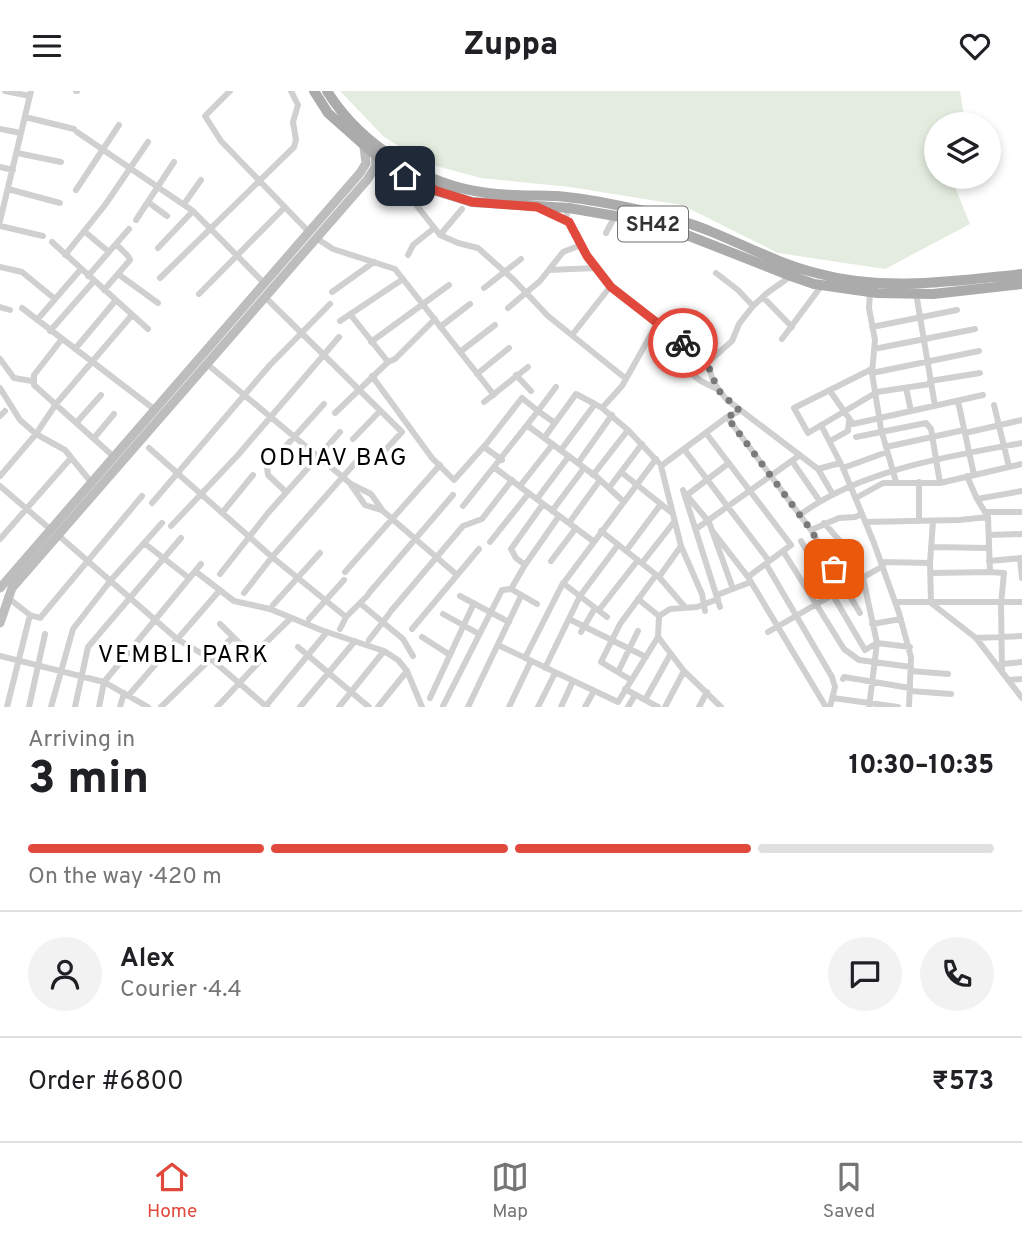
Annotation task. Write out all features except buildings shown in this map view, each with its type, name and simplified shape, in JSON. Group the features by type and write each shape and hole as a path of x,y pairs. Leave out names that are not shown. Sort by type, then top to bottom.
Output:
{"main road":[{"name":"SH42","path":"314,91 328,113 367,143 423,174 458,187 488,194 559,197 677,219 817,274 878,282 932,283 1022,274"},
{"name":"SH42","path":"327,91 336,107 367,143 376,158 419,184 464,199 487,204 569,208 674,230 791,276 822,285 870,292 952,293 1022,284"},
{"path":"0,588 54,532 265,297 364,168 367,143"},
{"path":"0,623 12,588 91,482 264,283 372,173 376,158"},
{"path":"372,173 391,169"}],"street":[{"path":"5,91 31,94 0,224 43,236"},
{"path":"230,91 205,116 221,141 312,234 333,249 395,269 494,395"},
{"path":"160,278 296,144 293,122 298,106 291,91"},
{"path":"25,117 76,131 159,186 193,211 264,283"},
{"path":"76,190 119,125"},
{"path":"0,129 21,133"},
{"path":"65,255 148,142"},
{"path":"17,153 61,162"},
{"path":"136,220 174,162"},
{"path":"0,167 13,170"},
{"path":"184,204 201,180"},
{"path":"8,189 60,202"},
{"path":"406,192 440,235 478,248 505,271 538,306 625,378"},
{"path":"148,202 167,216"},
{"path":"199,294 285,207"},
{"path":"537,207 569,222"},
{"path":"569,208 566,213 581,245 611,287 707,363 718,390"},
{"path":"440,235 462,209"},
{"path":"158,248 193,211"},
{"path":"607,233 615,216"},
{"path":"50,331 128,229"},
{"path":"408,255 414,245 433,229"},
{"path":"84,231 109,253"},
{"path":"52,242 148,329"},
{"path":"104,290 130,258 116,244"},
{"path":"508,308 550,270 555,259 563,252 581,245"},
{"path":"484,288 521,259"},
{"path":"332,292 373,262"},
{"path":"0,267 22,272 55,299"},
{"path":"550,270 596,268"},
{"path":"37,320 81,269"},
{"path":"716,273 738,289 753,306"},
{"path":"118,274 158,303"},
{"path":"707,363 732,341 738,324 753,306 791,276"},
{"path":"340,321 403,279"},
{"path":"371,342 449,285"},
{"path":"782,339 822,285"},
{"path":"572,335 611,287"},
{"path":"870,292 869,307 875,339 872,371 882,432 896,482"},
{"path":"265,297 402,432 378,458"},
{"path":"762,297 792,327"},
{"path":"917,299 935,406"},
{"path":"75,349 116,300"},
{"path":"152,503 244,395 330,304"},
{"path":"440,327 470,304"},
{"path":"0,307 10,310"},
{"path":"22,308 154,409"},
{"path":"872,327 957,310"},
{"path":"350,314 388,362"},
{"path":"0,476 36,434 56,404 132,315"},
{"path":"335,413 435,319"},
{"path":"602,408 622,386 658,322"},
{"path":"460,352 495,325"},
{"path":"874,349 975,330"},
{"path":"171,526 339,337"},
{"path":"32,381 62,339"},
{"path":"477,374 509,348"},
{"path":"979,351 872,371 794,408 808,433 877,392 980,373"},
{"path":"670,358 718,390 740,411 800,455 818,470 832,493"},
{"path":"0,359 11,376 32,381 113,456"},
{"path":"206,364 342,477 371,494 383,511 457,575"},
{"path":"484,402 528,367"},
{"path":"372,376 454,480 522,398 555,423"},
{"path":"516,376 531,391"},
{"path":"463,506 502,460 556,387"},
{"path":"0,388 19,420 56,445 91,482"},
{"path":"906,388 911,411"},
{"path":"830,391 849,421 848,431 830,441"},
{"path":"544,438 576,394 612,415 642,444 661,466 681,546 705,608"},
{"path":"77,422 101,395"},
{"path":"849,421 856,423 983,395"},
{"path":"958,401 969,453 970,475 977,499 987,515 990,572"},
{"path":"286,492 267,471 324,404"},
{"path":"561,450 595,404"},
{"path":"994,405 1009,467"},
{"path":"353,439 380,411"},
{"path":"661,466 727,417 740,411"},
{"path":"93,438 114,414"},
{"path":"578,463 612,415"},
{"path":"727,417 811,530 860,613"},
{"path":"818,470 932,437 1022,420"},
{"path":"856,437 926,423 931,429 940,482"},
{"path":"821,425 856,498 910,647 909,707"},
{"path":"528,426 600,480 624,502"},
{"path":"593,475 628,431"},
{"path":"220,574 286,492 340,432"},
{"path":"659,616 670,609 705,608 717,597 749,580 791,545 706,433"},
{"path":"800,515 819,500 850,485 936,461 1022,443"},
{"path":"520,487 553,444"},
{"path":"608,488 642,444"},
{"path":"484,447 502,460"},
{"path":"149,448 248,537 346,617"},
{"path":"684,449 768,563 798,615 832,677 835,687 828,707 749,580 714,533"},
{"path":"244,593 272,557 363,454"},
{"path":"696,529 800,455"},
{"path":"525,565 516,558 512,549 569,456"},
{"path":"0,539 71,458"},
{"path":"509,707 563,583 656,459"},
{"path":"792,461 819,500"},
{"path":"687,495 729,463"},
{"path":"856,498 878,484 940,482 1022,464"},
{"path":"309,619 440,465"},
{"path":"495,468 593,541"},
{"path":"552,511 584,468"},
{"path":"621,472 672,513"},
{"path":"222,513 253,475"},
{"path":"369,640 463,526 482,519 512,480"},
{"path":"569,523 600,480"},
{"path":"919,482 919,521"},
{"path":"351,484 365,505 383,511"},
{"path":"0,486 177,639 211,659 266,707 327,632"},
{"path":"720,607 682,490 709,522 733,589"},
{"path":"977,499 1022,491"},
{"path":"490,542 528,493"},
{"path":"340,629 346,617 361,604 453,495"},
{"path":"7,597 36,618 44,615 142,496"},
{"path":"626,551 662,505"},
{"path":"811,530 839,517 933,521 1022,512"},
{"path":"511,589 559,516"},
{"path":"583,630 597,609 674,521"},
{"path":"931,603 933,521"},
{"path":"51,707 73,629 111,580 162,523"},
{"path":"824,523 848,550 863,578 877,643 869,705"},
{"path":"551,561 576,529"},
{"path":"601,531 658,576 685,607"},
{"path":"989,535 1022,534"},
{"path":"75,707 88,647 181,538"},
{"path":"801,541 865,650 877,643 910,647"},
{"path":"144,543 189,578"},
{"path":"545,668 580,596 618,545"},
{"path":"631,680 601,663 620,624 681,546"},
{"path":"931,547 989,548"},
{"path":"402,639 479,549"},
{"path":"783,551 844,649 859,660 947,674"},
{"path":"273,605 320,553"},
{"path":"931,573 990,572 1021,575 1021,558 989,561"},
{"path":"768,632 863,578 882,564 930,563"},
{"path":"99,707 104,682 201,564"},
{"path":"195,571 234,601 270,608 327,632 384,651 398,660 407,671 421,706"},
{"path":"1002,672 1001,604 1004,573"},
{"path":"563,583 607,617"},
{"path":"417,691 444,706 502,590 511,589 537,604"},
{"path":"120,707 126,695 220,590"},
{"path":"460,596 509,622"},
{"path":"468,707 521,596"},
{"path":"638,599 659,616"},
{"path":"895,602 1022,602"},
{"path":"430,698 474,603"},
{"path":"931,603 976,638 1022,698"},
{"path":"361,604 402,639 413,656"},
{"path":"443,614 479,633"},
{"path":"7,707 30,615"},
{"path":"498,645 618,702 658,637 659,616"},
{"path":"253,655 291,618"},
{"path":"569,619 583,630 612,640 646,657"},
{"path":"872,624 901,619"},
{"path":"217,707 259,664 220,624"},
{"path":"618,672 638,631"},
{"path":"29,707 45,634"},
{"path":"976,638 1022,636"},
{"path":"161,707 233,637"},
{"path":"422,637 450,655"},
{"path":"658,637 684,671 721,707"},
{"path":"300,707 355,641"},
{"path":"298,647 369,707"},
{"path":"339,707 384,651"},
{"path":"645,700 670,655"},
{"path":"0,656 104,682 144,706"},
{"path":"1002,664 1022,662"},
{"path":"378,707 407,671"},
{"path":"665,707 684,671"},
{"path":"538,707 555,673"},
{"path":"843,679 844,677 910,690 951,694"},
{"path":"1008,680 1022,679"},
{"path":"561,707 573,681"},
{"path":"625,689 654,706"},
{"path":"585,707 594,691"},
{"path":"699,707 707,692"},
{"path":"628,707 635,695"},
{"path":"833,698 898,707"}],"shaded area":[{"path":"340,91 960,91 963,112 924,112 924,189 956,189 970,224 885,269 778,253 682,205 570,187 481,178 425,163 383,136"}],"way so far":[{"path":"683,343 707,363 718,390 740,411 727,417 811,530 834,569"}],"district":[{"name":"ODHAV BAG","path":"334,457"},
{"name":"VEMBLI PARK","path":"184,654"}],"route":[{"path":"405,176 437,191 472,202 537,207 569,222 587,256 611,287 683,343"}]}
